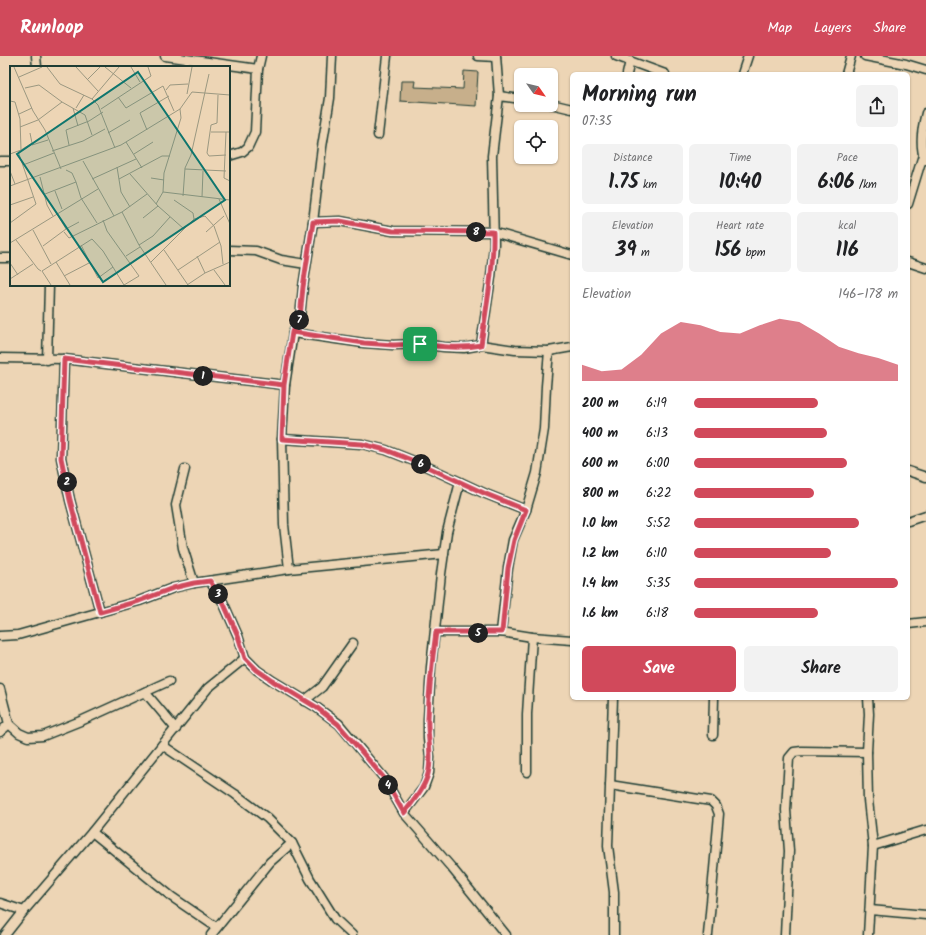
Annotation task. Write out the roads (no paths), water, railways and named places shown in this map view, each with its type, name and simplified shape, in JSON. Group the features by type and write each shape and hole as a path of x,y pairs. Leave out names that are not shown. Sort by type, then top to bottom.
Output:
{"street":[{"path":"36,56 37,66"},
{"path":"165,56 258,69"},
{"path":"230,156 242,152 248,147 255,132 258,69 261,56"},
{"path":"289,569 284,525 282,439 284,385 292,332 300,317 322,147 330,98 332,56"},
{"path":"378,135 386,56"},
{"path":"478,56 496,56 499,96 492,156 494,244 491,277 481,345"},
{"path":"616,56 659,72"},
{"path":"743,72 748,56"},
{"path":"847,72 851,56"},
{"path":"865,56 906,64 926,70"},
{"path":"627,72 630,61"},
{"path":"499,96 514,98"},
{"path":"558,106 570,109"},
{"path":"910,199 925,158 921,142 926,113"},
{"path":"313,222 340,221 393,231 493,232 570,254"},
{"path":"230,250 256,251 281,260 306,264"},
{"path":"910,263 926,268"},
{"path":"47,360 49,286"},
{"path":"292,332 364,343 393,345 420,344 464,348 481,345 515,350 549,351 570,347"},
{"path":"502,632 508,568 512,547 538,473 544,429 549,351"},
{"path":"0,358 47,360 64,359 284,385"},
{"path":"64,359 61,458 70,500 100,612"},
{"path":"282,439 362,444 386,450 526,510"},
{"path":"185,469 176,505 183,548 194,583"},
{"path":"910,472 926,477"},
{"path":"404,813 424,787 429,773 430,757 428,719 431,667 447,532 460,482"},
{"path":"910,520 926,515"},
{"path":"0,636 18,635 139,601 173,588 194,583 289,569 444,554"},
{"path":"210,581 223,602 238,636 245,658 257,670 304,701 316,707 338,724 384,778 404,813 451,867 506,935"},
{"path":"910,624 926,622"},
{"path":"436,632 502,632 532,637 570,640"},
{"path":"527,772 527,714 532,637"},
{"path":"304,701 322,686 354,643"},
{"path":"5,935 92,832 208,688 245,658"},
{"path":"0,689 9,724 19,733 28,737 43,736 83,720 169,681"},
{"path":"145,692 176,729"},
{"path":"613,700 608,846 614,892 614,935"},
{"path":"713,735 714,700"},
{"path":"868,700 868,800 874,846 868,935"},
{"path":"0,732 9,724"},
{"path":"162,745 235,794 267,818 292,843 310,879 335,920 352,935"},
{"path":"785,935 789,851 786,810 789,758 794,752 802,751 867,752"},
{"path":"610,785 711,801 716,806 719,814 708,935"},
{"path":"874,846 926,830"},
{"path":"92,832 172,897 216,927"},
{"path":"211,935 270,862 292,843"},
{"path":"0,903 24,911"},
{"path":"870,910 926,915"}]}
